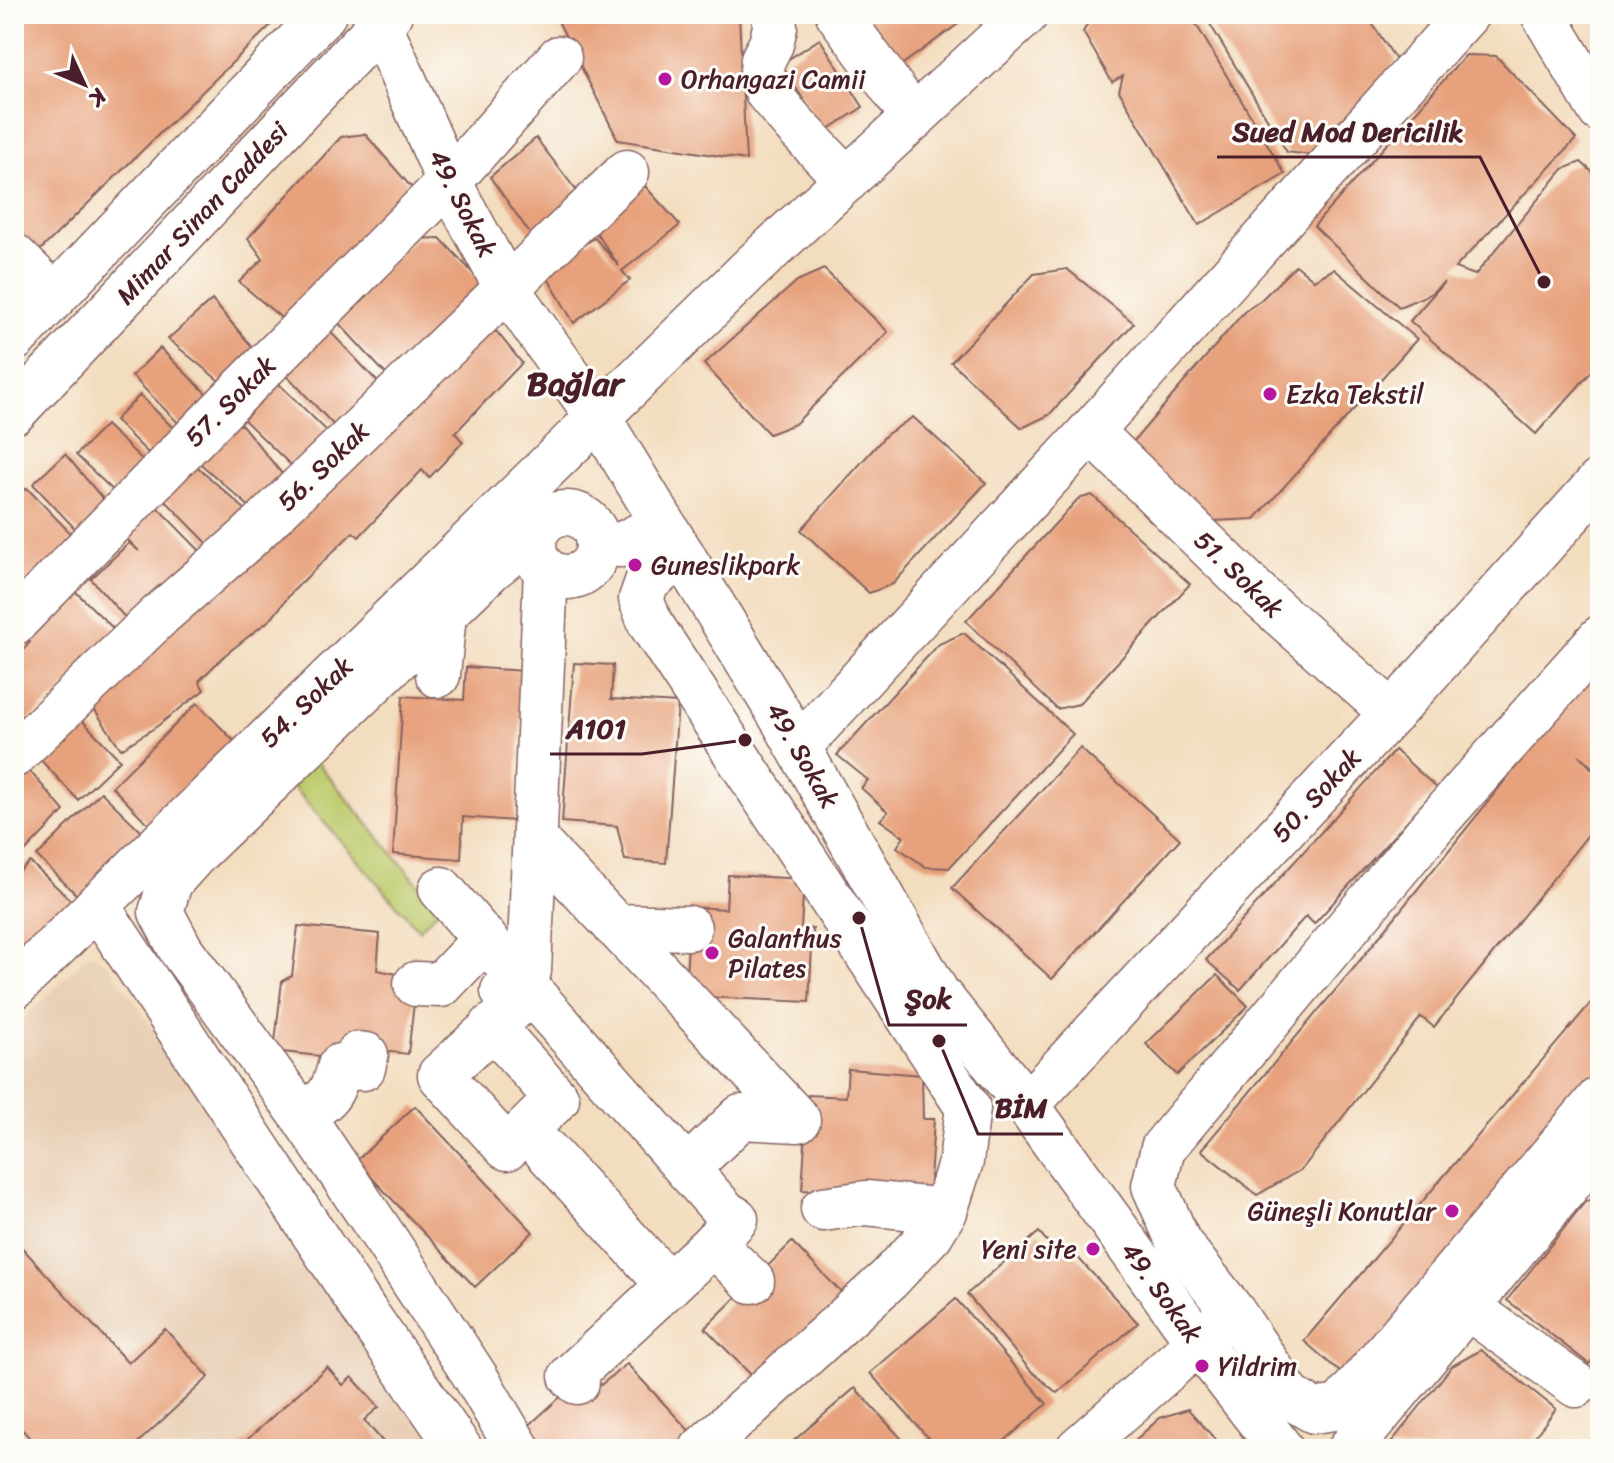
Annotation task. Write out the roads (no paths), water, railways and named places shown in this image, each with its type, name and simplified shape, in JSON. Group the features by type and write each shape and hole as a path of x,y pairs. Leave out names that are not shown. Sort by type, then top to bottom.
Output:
{"street":[{"name":"Mimar Sinan Caddesi","path":"14,339 324,14"},
{"path":"774,14 773,36 763,59 762,71 767,92 847,180"},
{"path":"838,14 914,118"},
{"path":"799,746 1091,431 1467,14"},
{"path":"1543,14 1600,110"},
{"name":"54. Sokak","path":"14,987 753,266 1024,15"},
{"name":"Mimar Sinan Caddesi","path":"14,412 383,18"},
{"name":"49. Sokak","path":"383,18 449,182 506,287 598,417 799,746 937,993 1027,1105 1198,1342 1281,1449"},
{"name":"57. Sokak","path":"14,623 449,182 559,58"},
{"name":"56. Sokak","path":"14,755 161,614 248,538 627,172"},
{"path":"14,256 55,296"},
{"name":"51. Sokak","path":"1091,431 1263,599 1392,713"},
{"name":"50. Sokak","path":"1027,1105 1392,713 1600,481"},
{"path":"541,552 556,575 566,577 586,570 593,562 598,543 621,545 672,538"},
{"path":"672,538 641,599 650,623 968,1108 961,1161 945,1211 931,1234 889,1279 702,1449"},
{"path":"518,1449 475,1376 407,1240 301,1114 181,950 161,912 170,882 196,853 491,569 541,552"},
{"path":"512,998 529,971 542,750 541,552"},
{"path":"438,675 444,614"},
{"path":"1600,638 1431,828 1163,1148 1154,1186 1179,1243 1233,1312 1290,1397 1314,1411 1340,1407 1600,1098"},
{"path":"535,840 802,1120 741,1117 687,1169"},
{"path":"441,889 485,939 512,998 687,1169 726,1213 736,1219 571,1376 577,1382"},
{"path":"97,905 368,1316 460,1449"},
{"path":"615,926 689,928"},
{"path":"416,984 441,985 485,939"},
{"path":"301,1114 323,1103 335,1087 340,1066 363,1068 366,1055 358,1054"},
{"path":"1350,1449 1600,1146"},
{"path":"545,1150 669,1285"},
{"path":"823,1209 866,1203 945,1211"},
{"path":"713,1244 752,1281"},
{"path":"1467,1307 1576,1385"},
{"path":"1078,1449 1233,1312"}],"place":[{"name":"Orhangazi Camii","path":"665,79"},
{"name":"Sued Mod Dericilik","path":"1544,282"},
{"name":"Ezka Tekstil","path":"1270,394"},
{"name":"Guneslikpark","path":"635,565"},
{"name":"A101","path":"745,740"},
{"name":"Şok","path":"859,918"},
{"name":"Galanthus Pilates","path":"712,953"},
{"name":"BİM","path":"939,1041"},
{"name":"Güneşli Konutlar","path":"1452,1211"},
{"name":"Yeni site","path":"1093,1249"},
{"name":"Yildrim","path":"1202,1366"}],"district":[{"name":"Bağlar","path":"575,384"}]}
